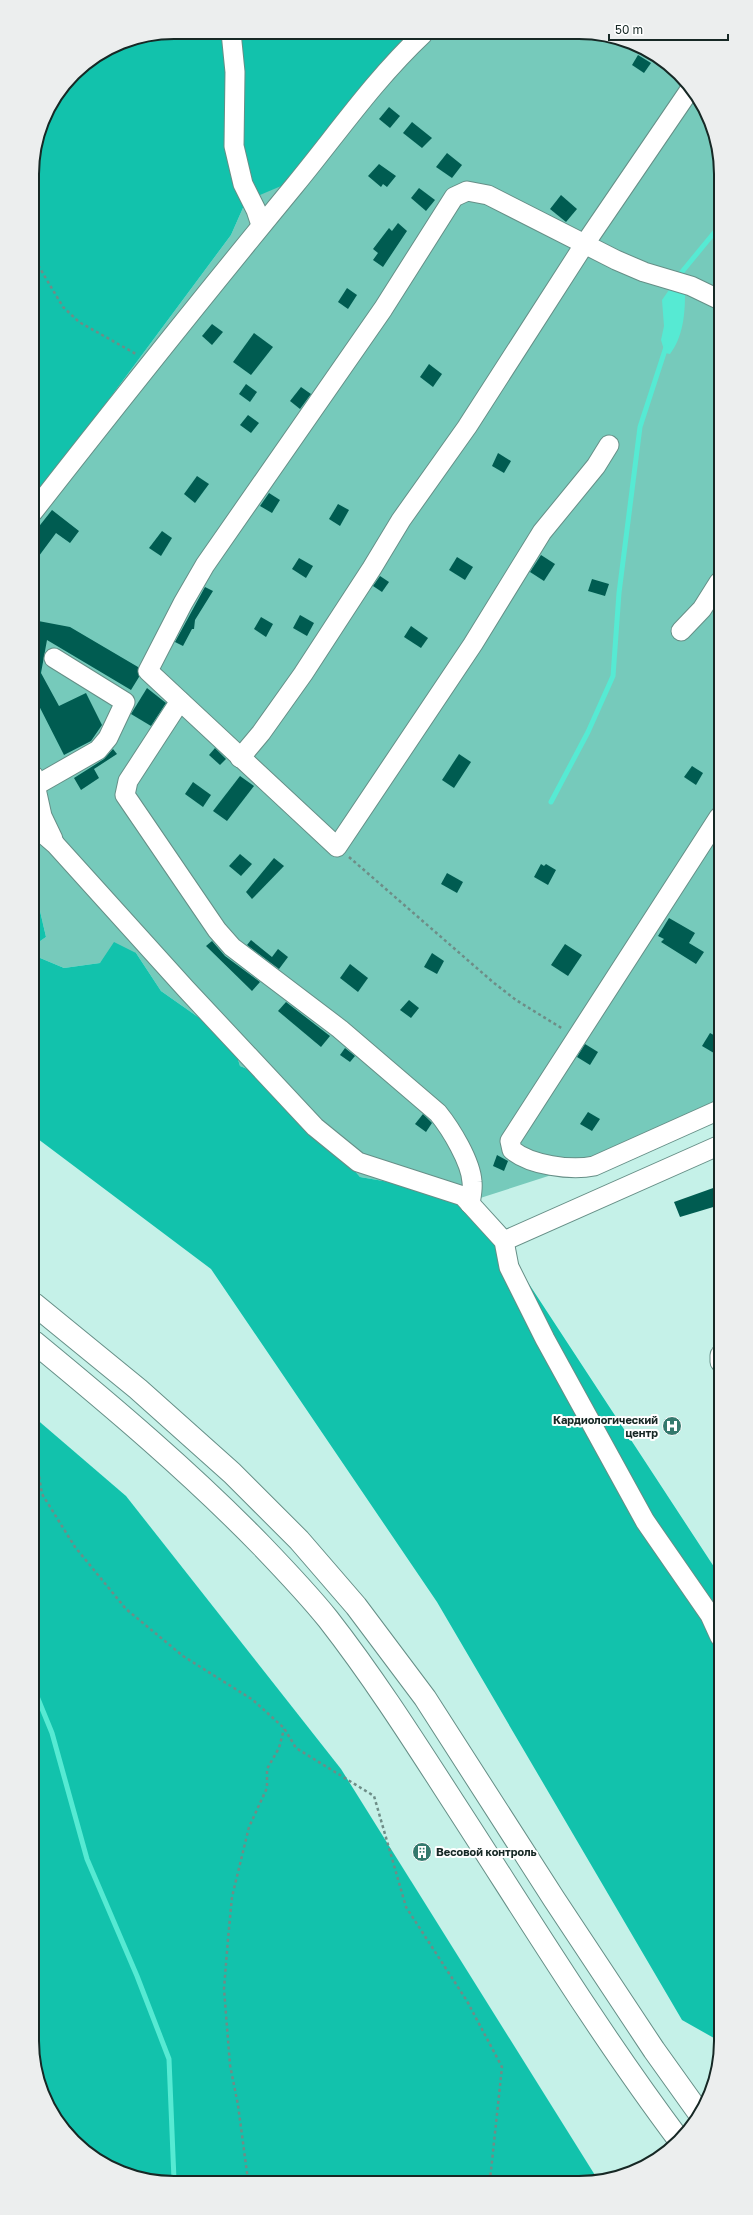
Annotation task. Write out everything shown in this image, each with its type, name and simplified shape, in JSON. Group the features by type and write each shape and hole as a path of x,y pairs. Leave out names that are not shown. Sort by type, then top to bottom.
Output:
{"highway":[{"path":"39,1308 138,1389 232,1473 299,1540 356,1606 425,1698 558,1906 654,2050 696,2108"},
{"path":"39,1346 108,1402 178,1464 229,1512 326,1617 361,1663 412,1737 578,1997 675,2135"}],"lane":[{"path":"232,39 235,72 234,146 243,184 256,210 261,225"},
{"path":"39,504 261,225 295,186 392,62 417,39"},
{"path":"240,758 261,733 303,674 372,568 401,520 467,428 584,245 687,94"},
{"path":"609,445 596,466 542,532 473,644 337,847 148,671 183,603 205,565 383,309 454,196 467,192 488,195 584,245 644,272 691,286 714,297"},
{"path":"681,631 702,609 714,590"},
{"path":"39,779 98,750 108,738 125,702 54,658"},
{"path":"180,701 128,781 125,795 217,930 232,947 340,1029 438,1113 448,1124 466,1162 472,1182 470,1204"},
{"path":"39,803 42,816 55,844"},
{"path":"714,824 510,1142 512,1150 520,1157 563,1167 584,1168 594,1166 714,1113"},
{"path":"39,830 55,844 186,989 315,1127 358,1162 444,1188 463,1196 504,1241 509,1267 545,1339 645,1522 710,1615 714,1624"},
{"path":"504,1241 714,1148"}],"path":[{"path":"39,267 63,307 79,322 151,362"},
{"path":"337,847 516,1000 576,1038"},
{"path":"39,1474 42,1494 75,1547 126,1609 183,1656 253,1700 284,1728 296,1748 374,1796 406,1907 467,2001 502,2067 490,2176"},
{"path":"247,2176 238,2105 230,2065 224,1989 232,1898 249,1827 266,1788 267,1769 279,1748 284,1728"}],"shaded area":[{"path":"416,39 579,39 597,40 622,46 639,53 668,73 686,92 704,122 714,165 714,1123 474,1200 430,1189 360,1177 307,1115 267,1077 240,1066 232,1040 222,1021 198,1017 161,991 136,953 100,963 64,968 39,958 39,942 46,937 39,909 39,491 49,480 231,235 246,201"},
{"path":"417,39 293,181 246,201 231,235 49,480 39,491 39,165 49,122 67,92 85,73 114,53 122,49 156,40"},
{"path":"671,287 677,287 685,294 685,302 684,318 678,340 670,354 665,353 661,340 664,326 662,300"},
{"path":"39,909 40,911 46,937 39,942"},
{"path":"114,942 136,953 161,991 198,1017 222,1021 232,1040 240,1066 267,1077 307,1115 360,1177 430,1189 474,1200 714,1567 714,2038 682,2020 437,1602 211,1269 39,1140 39,958 64,968 100,963"},
{"path":"39,1421 126,1496 341,1769 595,2175 165,2176 131,2169 106,2158 92,2148 67,2123 49,2093 39,2050"}],"building":[{"path":"638,55 651,63 644,73 632,65"},
{"path":"389,107 400,116 390,128 379,119"},
{"path":"412,122 432,138 422,148 403,133"},
{"path":"447,153 462,165 452,178 436,167"},
{"path":"379,164 396,176 387,187 383,184 381,187 368,176"},
{"path":"419,188 435,200 426,211 411,198"},
{"path":"561,195 577,209 566,222 550,209"},
{"path":"398,223 407,231 383,267 373,260 378,253 373,249 389,228 392,231"},
{"path":"347,288 357,295 348,309 338,302"},
{"path":"212,324 223,332 212,345 202,336"},
{"path":"254,333 273,347 251,375 233,362"},
{"path":"429,364 442,374 433,387 420,377"},
{"path":"246,384 257,392 250,402 239,394"},
{"path":"301,387 311,394 300,409 290,401"},
{"path":"248,415 259,423 251,433 240,425"},
{"path":"498,453 511,461 504,473 492,466"},
{"path":"197,476 209,484 195,503 184,494"},
{"path":"269,493 280,500 272,513 260,506"},
{"path":"338,504 349,510 340,526 329,519"},
{"path":"52,510 79,531 70,543 56,533 39,556 39,526"},
{"path":"162,531 172,538 161,556 149,548"},
{"path":"541,555 555,564 544,581 530,572"},
{"path":"457,557 473,567 465,580 449,570"},
{"path":"299,558 313,566 306,578 292,569"},
{"path":"380,576 389,582 382,592 373,586"},
{"path":"592,579 609,584 605,596 588,591"},
{"path":"205,587 213,591 195,620 194,629 192,629 183,646 175,642"},
{"path":"300,615 314,623 307,636 293,628"},
{"path":"261,617 273,624 266,637 254,629"},
{"path":"39,621 70,627 138,667 139,677 131,690 47,640 41,673 59,706 86,693 102,725 91,741 64,755 39,706"},
{"path":"411,626 428,638 421,648 404,637"},
{"path":"147,688 166,703 151,726 131,714"},
{"path":"215,748 226,759 220,765 209,755"},
{"path":"113,749 117,754 94,769 99,778 81,790 74,778 104,759"},
{"path":"459,754 471,762 454,788 442,780"},
{"path":"692,766 703,773 696,785 684,777"},
{"path":"240,776 254,786 227,821 213,811"},
{"path":"193,782 211,795 203,807 185,794"},
{"path":"240,854 252,864 241,876 229,866"},
{"path":"274,858 284,866 252,899 246,892"},
{"path":"541,864 544,866 546,864 556,870 548,885 534,877"},
{"path":"447,873 463,882 457,893 441,884"},
{"path":"669,918 695,933 689,943 704,952 696,964 661,942 664,939 658,936"},
{"path":"251,940 272,957 278,949 288,957 279,969 247,945"},
{"path":"212,941 225,956 260,982 252,991 206,946"},
{"path":"565,944 582,955 568,976 551,965"},
{"path":"432,953 444,961 437,974 424,967"},
{"path":"350,964 368,978 358,992 340,978"},
{"path":"409,1000 419,1008 411,1018 400,1010"},
{"path":"286,1002 330,1036 321,1047 278,1011"},
{"path":"710,1033 714,1035 714,1053 702,1046"},
{"path":"585,1044 598,1052 590,1065 577,1057"},
{"path":"345,1048 355,1056 350,1062 340,1055"},
{"path":"588,1112 600,1119 592,1131 580,1124"},
{"path":"423,1114 432,1123 426,1132 415,1124"},
{"path":"497,1155 508,1161 504,1171 493,1166"},
{"path":"714,1188 714,1207 680,1217 674,1202"}],"waterway":[{"path":"681,273 714,233"},
{"path":"551,802 588,732 613,676 619,593 640,427 666,347"},
{"path":"39,1701 52,1733 87,1859 137,1976 169,2059 174,2176"}],"place":[{"name":"Кардиологический центр","path":"672,1426"},
{"name":"Весовой контроль","path":"422,1852"}]}
